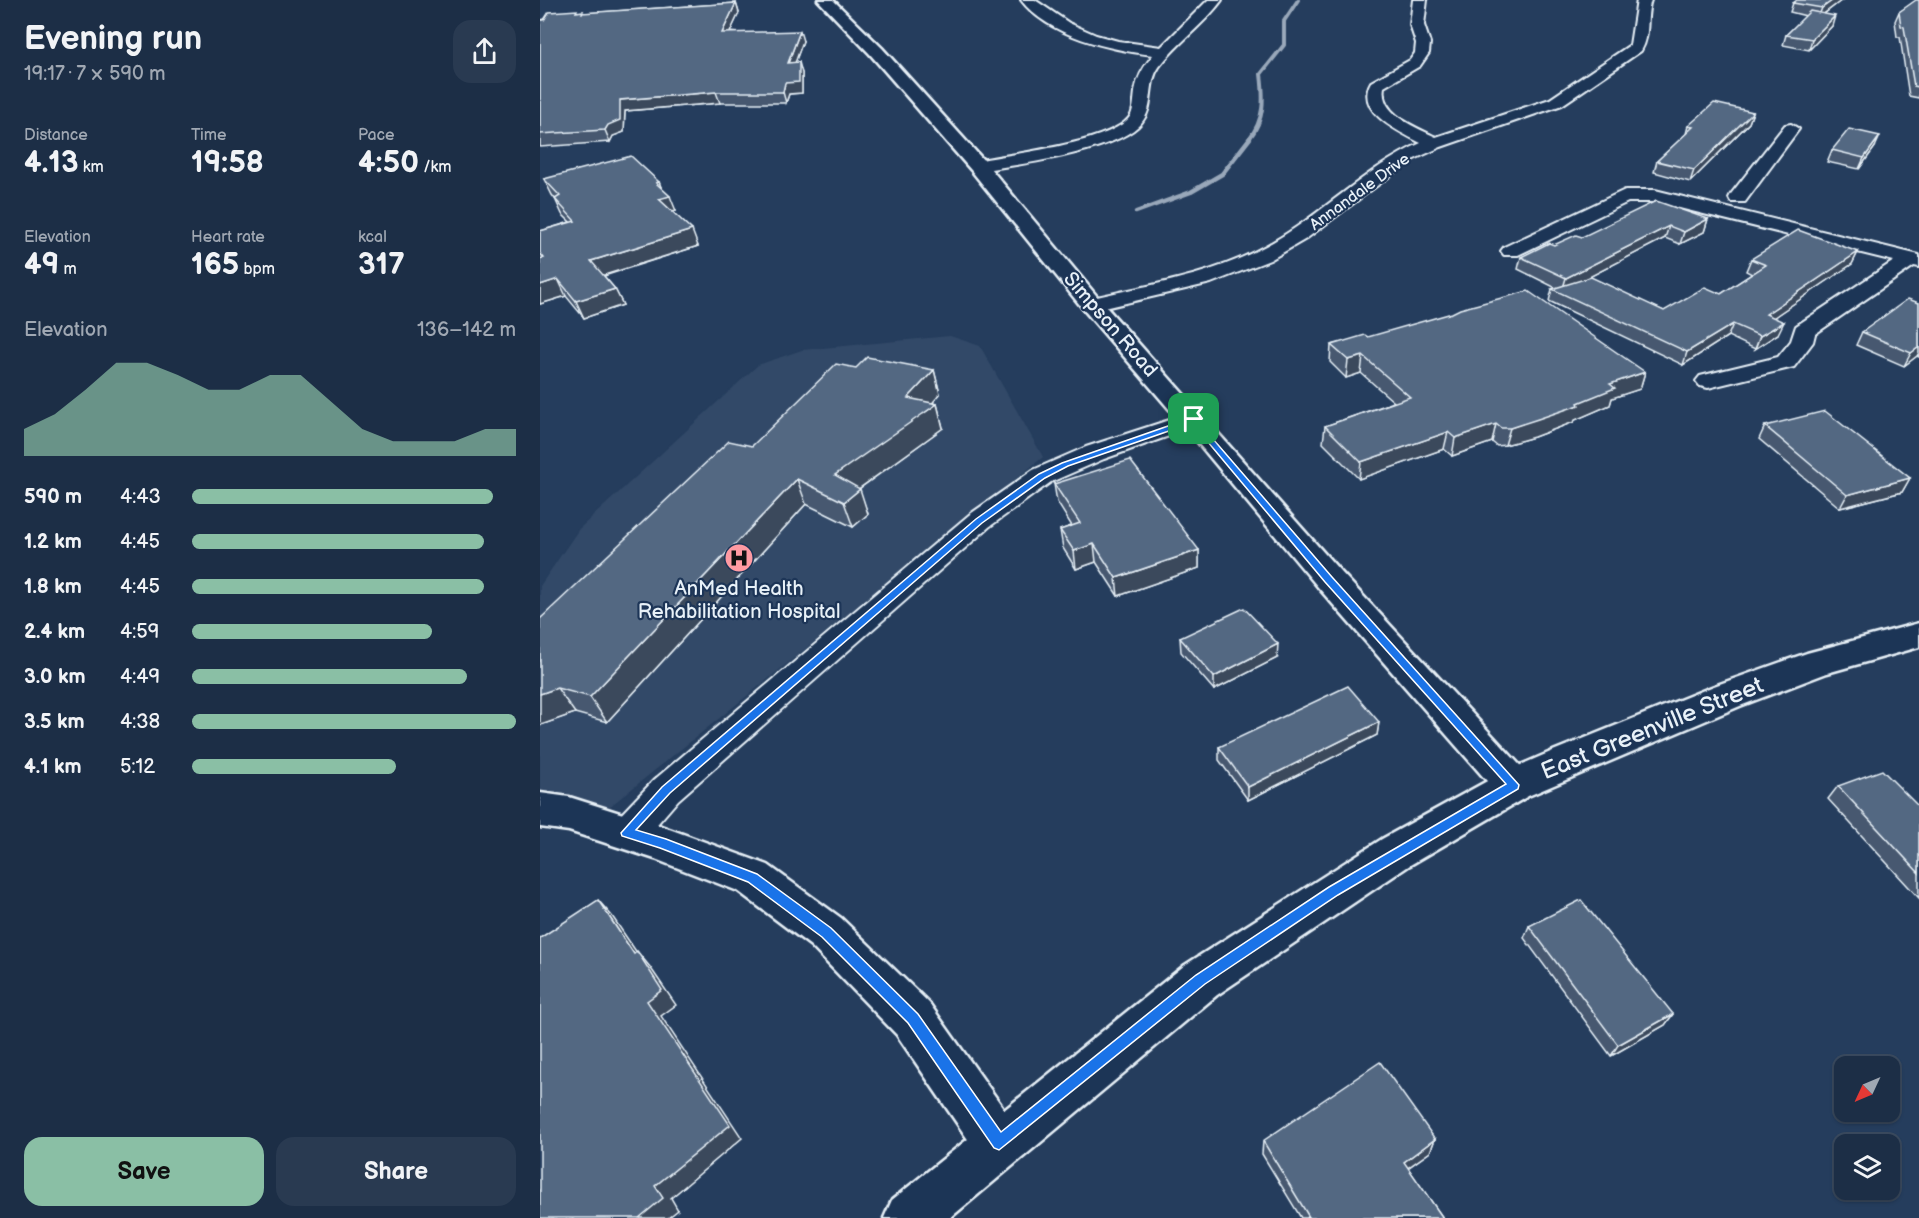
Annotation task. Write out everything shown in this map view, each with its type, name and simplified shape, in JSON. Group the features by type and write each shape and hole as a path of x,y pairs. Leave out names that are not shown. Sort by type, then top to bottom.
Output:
{"street":[{"name":"Simpson Road","path":"825,0 876,51 978,166 1092,305 1194,419 1329,579 1514,785"},
{"path":"1028,0 1085,38 1117,46 1164,52"},
{"path":"978,166 1089,143 1129,127 1136,120 1142,108 1141,96 1144,79 1164,52 1194,25 1215,0"},
{"path":"1420,0 1417,25 1423,44 1422,53 1414,63 1377,85 1374,90 1375,98 1382,110 1395,122 1435,143"},
{"name":"Annandale Drive","path":"1092,305 1204,279 1263,256 1299,235 1389,166 1435,143 1556,102 1636,48 1642,40 1639,12 1644,0"},
{"path":"1733,206 1791,129"},
{"path":"1511,251 1625,196 1655,195 1733,206 1916,255"},
{"path":"1708,381 1786,362 1802,342 1804,331 1916,255"},
{"path":"627,833 666,790 979,521 1042,476 1065,464 1194,419"},
{"name":"East Greenville Street","path":"910,1218 1200,980 1352,880 1514,785 1728,696 1819,662 1919,635"},
{"path":"540,810 569,814 661,843 753,878 826,932 913,1019 999,1143"}],"shaded area":[{"name":"AnMed Health Rehabilitation Hospital","path":"950,336 980,346 1043,457 608,808 540,801 540,586 579,529 758,365 802,350"}],"building":[{"path":"1797,0 1833,0 1822,8 1793,3"},
{"path":"1919,0 1919,87 1914,86 1904,27 1901,26 1899,12"},
{"path":"736,3 722,33 800,31 788,63 799,62 799,82 785,83 783,92 716,92 620,100 620,120 608,125 605,130 540,134 540,20 544,20 549,12 577,10 576,12 583,11 582,13"},
{"path":"1810,11 1835,16 1812,39 1786,35"},
{"path":"1714,103 1753,112 1694,170 1657,161 1693,127 1688,126"},
{"path":"1849,129 1880,136 1864,158 1832,150"},
{"path":"631,156 659,182 656,183 670,196 659,199 692,230 591,261 615,289 576,301 558,279 540,285 540,259 544,258 540,253 540,231 575,221 555,199 560,196 544,179"},
{"path":"1656,201 1708,219 1684,232 1669,226 1566,278 1521,257 1549,243 1554,245 1576,235 1582,237"},
{"path":"1798,230 1858,252 1766,314 1784,322 1760,336 1733,324 1687,352 1552,289 1591,277 1664,311 1705,287 1721,294 1766,265 1751,259"},
{"path":"1528,291 1645,372 1610,384 1615,388 1578,403 1579,405 1510,428 1501,428 1496,424 1455,438 1448,432 1361,462 1325,426 1410,397 1363,356 1348,360 1331,345 1365,335 1368,337"},
{"path":"1908,299 1919,303 1919,347 1911,353 1862,332"},
{"path":"867,357 934,370 908,398 937,404 835,475 860,489 844,502 797,479 590,697 557,688 540,694 540,619 729,441 752,446 836,364 856,368"},
{"path":"1825,411 1910,478 1847,495 1765,426"},
{"path":"1130,460 1199,550 1116,578 1094,544 1074,551 1060,530 1080,523 1054,484"},
{"path":"1244,608 1278,644 1214,677 1180,638"},
{"path":"1348,686 1379,722 1248,787 1219,747"},
{"path":"1882,770 1919,807 1919,873 1838,786"},
{"path":"598,900 634,954 637,951 662,990 647,1001 730,1125 655,1186 663,1198 639,1218 540,1218 540,938"},
{"path":"1581,900 1673,1014 1618,1045 1529,926"},
{"path":"1380,1062 1435,1139 1404,1162 1443,1218 1307,1218 1309,1217 1263,1141"}],"waterway":[{"path":"1249,139 1261,116 1263,92 1261,74 1284,45 1284,21 1298,0"},
{"path":"1136,212 1191,192 1222,174 1250,138"}],"place":[{"name":"AnMed Health Rehabilitation Hospital","path":"739,558"}],"route":[{"path":"1194,419 1329,579 1514,785 1396,852 1200,980 999,1143 913,1019 826,932 753,878 661,843 627,833 666,790 979,521 1042,476 1065,464 1194,419"}]}
